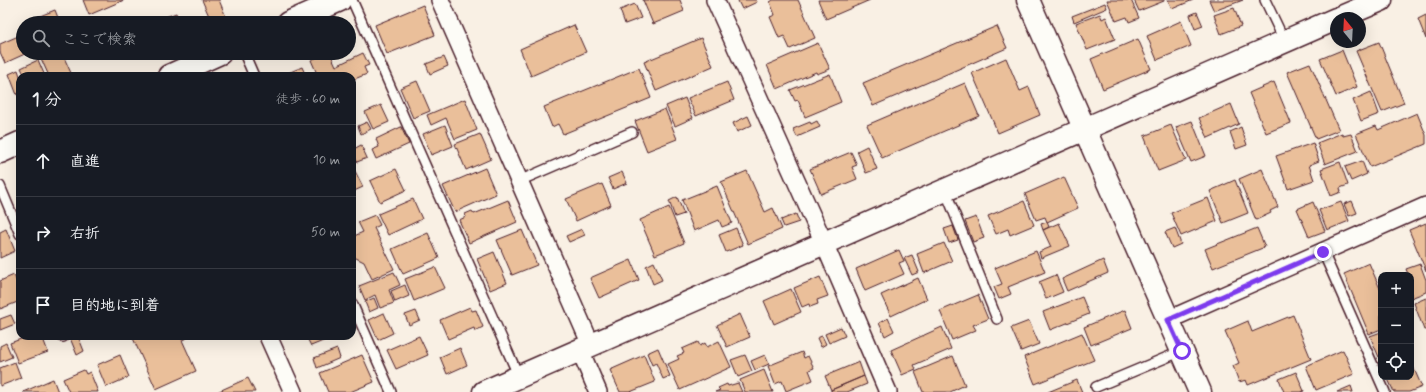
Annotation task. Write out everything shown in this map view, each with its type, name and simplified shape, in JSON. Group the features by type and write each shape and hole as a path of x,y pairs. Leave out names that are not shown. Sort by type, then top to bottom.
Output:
{"street":[{"path":"304,16 340,0"},
{"path":"440,0 519,180 586,348 598,392"},
{"path":"715,0 824,243 888,392"},
{"path":"1028,0 1200,392"},
{"path":"1353,12 1381,0"},
{"path":"484,392 1330,22"},
{"path":"178,72 204,60"},
{"path":"0,152 16,145"},
{"path":"1168,320 1426,206"},
{"path":"270,340 293,392"}],"lane":[{"path":"352,0 519,377"},
{"path":"1265,0 1285,42"},
{"path":"247,60 252,72"},
{"path":"519,180 632,132"},
{"path":"0,186 16,224"},
{"path":"944,190 997,319"},
{"path":"1323,252 1385,392"},
{"path":"356,312 391,392"},
{"path":"1096,387 1182,351"}],"building":[{"path":"83,0 124,0 89,15"},
{"path":"202,0 219,0 226,16 209,16"},
{"path":"643,0 680,0 684,11 653,24"},
{"path":"756,0 757,2 742,9 738,1"},
{"path":"773,0 798,0 815,38 790,49 784,36 779,38 770,17 775,15 770,2"},
{"path":"818,0 870,0 826,19"},
{"path":"1107,0 1131,0 1139,18 1129,22 1127,17 1116,21"},
{"path":"1134,0 1164,0 1164,1 1139,11"},
{"path":"1168,0 1193,0 1172,9"},
{"path":"1209,0 1243,0 1214,11"},
{"path":"1105,3 1107,8 1074,22 1072,16"},
{"path":"635,4 641,18 625,24 620,10"},
{"path":"423,5 435,35 387,54 375,25"},
{"path":"1234,8 1241,26 1221,34 1214,15"},
{"path":"55,10 57,16 40,16"},
{"path":"1197,12 1203,26 1195,29 1190,15"},
{"path":"176,13 177,16 168,16"},
{"path":"1100,14 1102,19 1106,17 1115,39 1087,50 1076,23"},
{"path":"1426,15 1426,39 1418,19"},
{"path":"1181,21 1191,46 1157,60 1147,36"},
{"path":"574,25 586,52 531,76 520,49"},
{"path":"997,26 1007,48 873,106 863,83"},
{"path":"16,37 16,58 5,63 0,52 0,44"},
{"path":"701,38 713,66 656,91 644,62"},
{"path":"1138,39 1151,69 1103,89 1091,59"},
{"path":"1379,42 1404,103 1382,112 1356,51"},
{"path":"818,43 830,69 817,74 816,72 777,89 767,65"},
{"path":"1342,50 1357,87 1336,96 1320,59"},
{"path":"363,53 369,65 364,67 367,74 356,78 356,72 316,72 311,60 333,60 336,66 348,60 356,60 356,56"},
{"path":"444,57 448,66 430,74 426,64"},
{"path":"1006,58 1020,91 1029,87 1040,115 998,133 972,73"},
{"path":"38,60 43,72 23,72 21,68"},
{"path":"42,60 65,60 71,72 47,72"},
{"path":"1310,63 1339,130 1316,139 1287,72"},
{"path":"302,67 304,72 290,72"},
{"path":"639,68 651,98 563,134 558,124 552,127 544,107"},
{"path":"18,70 19,72 16,72 16,92 9,74"},
{"path":"830,74 841,102 805,117 798,100 795,101 790,90"},
{"path":"417,81 430,111 413,118 400,88"},
{"path":"727,82 734,100 696,116 688,98"},
{"path":"1274,82 1291,123 1266,133 1249,93"},
{"path":"965,83 979,116 882,158 867,125"},
{"path":"1371,92 1379,114 1361,121 1353,100"},
{"path":"685,98 693,118 675,126 666,106"},
{"path":"465,99 477,130 455,139 446,118 431,125 427,115"},
{"path":"1231,104 1239,124 1208,138 1199,118"},
{"path":"381,105 389,122 373,129 365,112"},
{"path":"665,109 677,139 647,151 635,121"},
{"path":"1417,113 1426,135 1426,144 1370,167 1356,134 1376,126 1378,130"},
{"path":"748,116 752,125 737,132 733,123"},
{"path":"817,121 820,127 797,137 793,129 810,122 811,124"},
{"path":"1192,121 1206,156 1191,162 1176,127"},
{"path":"367,122 371,129 361,134 358,126"},
{"path":"445,125 453,146 431,155 423,134"},
{"path":"1171,125 1186,160 1158,171 1144,136"},
{"path":"401,127 409,144 376,159 372,150 379,147 376,139"},
{"path":"1241,127 1247,145 1236,149 1230,132"},
{"path":"1342,133 1343,136 1351,134 1358,151 1325,164 1317,143"},
{"path":"480,134 491,159 466,170 455,144"},
{"path":"1313,143 1319,161 1309,165 1314,180 1288,189 1276,156"},
{"path":"361,145 367,158 357,162 356,148"},
{"path":"867,146 877,169 866,173 857,151"},
{"path":"851,152 857,165 852,167 857,179 821,194 810,169"},
{"path":"1362,161 1367,174 1351,181 1345,167"},
{"path":"1340,162 1348,185 1340,188 1341,192 1331,196 1321,169"},
{"path":"485,168 496,194 455,212 443,186"},
{"path":"396,169 406,190 380,202 370,181"},
{"path":"1262,169 1278,207 1270,211 1271,213 1256,220 1239,179"},
{"path":"747,171 765,212 773,208 782,229 748,244 721,182"},
{"path":"622,172 627,183 613,189 608,178"},
{"path":"356,173 363,187 356,190"},
{"path":"1064,177 1078,208 1047,222 1045,217 1036,220 1025,194"},
{"path":"1235,180 1248,213 1223,223 1210,191"},
{"path":"602,184 611,205 576,221 566,199"},
{"path":"717,186 732,223 722,227 719,220 694,231 682,200"},
{"path":"677,197 684,214 675,217 669,201"},
{"path":"1208,198 1217,221 1181,236 1171,213"},
{"path":"413,199 422,219 388,235 378,214"},
{"path":"508,200 517,222 469,243 459,220 466,217 465,214 472,211 474,214"},
{"path":"1024,201 1034,225 1010,235 1008,229 996,234 988,216"},
{"path":"1352,201 1357,213 1349,216 1344,204"},
{"path":"1313,202 1325,231 1309,237 1297,209"},
{"path":"1341,202 1349,221 1327,230 1319,210"},
{"path":"669,207 684,243 655,255 640,220"},
{"path":"796,214 799,222 784,227 781,220"},
{"path":"375,215 380,225 374,228 394,269 372,279 364,262 356,258 356,235 363,232 358,222"},
{"path":"976,217 984,238 973,242 965,221"},
{"path":"1047,222 1049,227 1043,230 1041,224"},
{"path":"1059,223 1070,246 1041,258 1039,252 1051,247 1043,230"},
{"path":"1426,223 1426,271 1409,230"},
{"path":"953,226 958,240 949,243 944,229"},
{"path":"736,228 743,245 726,252 719,235"},
{"path":"1175,228 1181,244 1172,248 1165,232"},
{"path":"1257,228 1265,247 1213,268 1205,249"},
{"path":"6,229 15,251 0,258 0,232"},
{"path":"582,229 585,235 569,242 566,236"},
{"path":"522,230 537,265 512,275 497,240"},
{"path":"428,233 439,258 403,274 392,249"},
{"path":"944,243 952,261 924,273 917,254"},
{"path":"899,250 904,261 899,263 904,274 865,291 856,269"},
{"path":"1036,251 1045,272 1008,287 1011,294 999,299 994,287 1002,284 995,268"},
{"path":"494,252 507,283 490,290 477,259"},
{"path":"912,255 919,272 912,275 904,258"},
{"path":"631,260 639,280 599,298 590,278"},
{"path":"1103,260 1108,273 1067,291 1062,279"},
{"path":"654,262 662,280 653,284 646,266"},
{"path":"1369,263 1378,284 1378,330 1369,334 1344,274"},
{"path":"1420,264 1426,280 1426,292 1414,297 1414,272 1407,272 1406,269"},
{"path":"435,267 445,288 414,301 405,279"},
{"path":"394,272 400,285 389,290 394,303 380,308 375,295 365,300 359,286"},
{"path":"14,275 16,280 16,303 0,309 0,281"},
{"path":"1056,275 1063,292 1046,299 1039,282"},
{"path":"820,277 828,296 817,300 818,304 810,307 809,304 802,307 794,288"},
{"path":"918,278 927,299 891,316 881,295"},
{"path":"405,285 409,296 395,302 391,291"},
{"path":"791,289 801,312 774,324 764,301"},
{"path":"978,295 988,319 973,325 976,330 952,340 940,311"},
{"path":"1082,297 1089,314 1050,330 1043,312"},
{"path":"374,298 378,308 369,312 365,302"},
{"path":"1426,298 1426,330 1424,330 1414,303"},
{"path":"470,307 472,311 476,310 483,327 475,331 474,328 448,339 440,320"},
{"path":"1125,310 1132,328 1091,345 1084,327"},
{"path":"416,311 420,320 409,325 405,315"},
{"path":"384,313 393,333 378,340 369,320"},
{"path":"740,314 750,337 727,347 717,325"},
{"path":"11,315 15,324 0,330 0,319"},
{"path":"1293,315 1311,359 1248,385 1246,380 1239,382 1233,366 1239,363 1225,331 1248,321 1252,332"},
{"path":"888,318 894,331 885,336 879,323"},
{"path":"1029,321 1039,344 1021,351 1011,328"},
{"path":"841,327 845,336 829,343 825,334"},
{"path":"942,327 951,349 914,365 916,369 902,375 891,350"},
{"path":"1082,333 1094,360 1035,384 1024,357"},
{"path":"1378,333 1378,355 1370,336"},
{"path":"419,336 428,355 396,369 387,350"},
{"path":"822,336 826,344 821,347 817,338"},
{"path":"18,340 44,340 48,352 18,363 10,343"},
{"path":"71,340 80,340 84,351 77,355"},
{"path":"134,340 182,340 196,371 156,389"},
{"path":"308,340 325,340 311,346"},
{"path":"719,341 731,367 680,390 668,364 679,359 677,356 684,353 682,349 698,342 700,346 705,343 707,347"},
{"path":"6,343 12,357 0,362 0,346"},
{"path":"460,348 467,365 447,374 440,357"},
{"path":"658,348 670,376 663,379 656,363 652,365 647,353"},
{"path":"337,349 340,358 317,368 314,358"},
{"path":"1343,350 1354,374 1316,390 1306,366"},
{"path":"802,352 804,358 808,356 814,368 809,370 813,380 786,391 782,381 775,384 768,366"},
{"path":"120,355 129,377 106,387 97,365"},
{"path":"362,355 374,382 350,392 328,392 320,373"},
{"path":"644,355 655,382 630,392 620,392 610,370"},
{"path":"745,355 752,371 738,377 731,360"},
{"path":"765,355 769,364 755,370 751,361"},
{"path":"953,356 965,385 950,392 923,392 915,372"},
{"path":"15,362 21,378 0,386 0,368"},
{"path":"859,362 864,376 831,390 825,376"},
{"path":"1414,369 1422,387 1409,392 1394,392 1388,380 1414,380"},
{"path":"84,370 86,374 90,372 98,392 69,392 63,379"},
{"path":"764,370 773,392 745,392 740,380"},
{"path":"1296,372 1304,391 1284,392 1279,379"},
{"path":"864,376 867,384 847,392 831,392 831,390"},
{"path":"248,378 255,392 217,392"},
{"path":"53,379 58,392 23,392"},
{"path":"1077,380 1082,392 1048,392"},
{"path":"738,383 742,392 715,392 720,390 718,388 727,384 728,386"},
{"path":"1351,386 1353,392 1337,392"}],"route":[{"path":"1182,351 1168,320 1323,252"}]}
